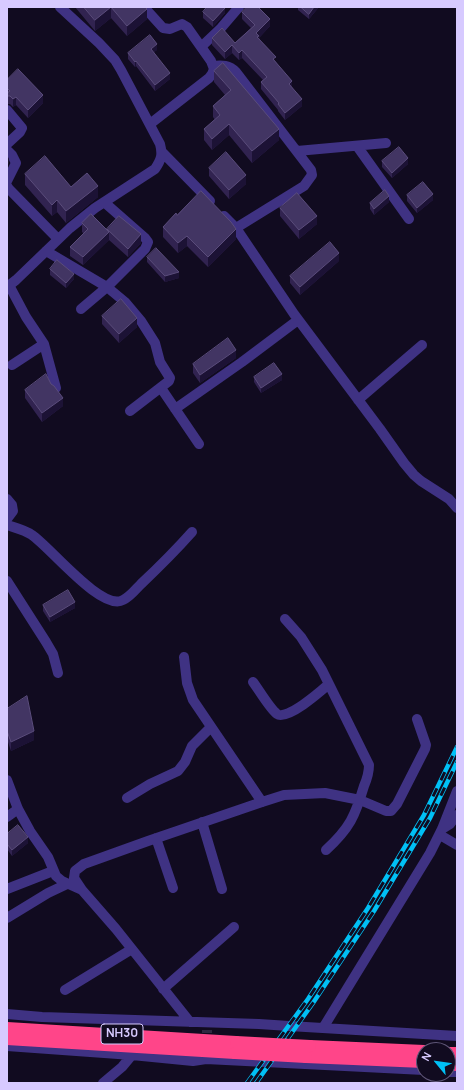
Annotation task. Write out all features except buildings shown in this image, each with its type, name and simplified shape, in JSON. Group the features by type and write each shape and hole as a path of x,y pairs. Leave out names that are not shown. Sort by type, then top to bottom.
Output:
{"highway":[{"name":"NH30","path":"7,1028 235,1047"},
{"name":"NH30","path":"7,1039 235,1047 308,1051 416,1061"},
{"name":"NH30","path":"308,1051 416,1051"}],"street":[{"path":"56,388 44,344 8,286 70,228 104,202 155,169 161,160 162,152 160,144 150,124 115,60 60,7"},
{"path":"144,7 163,28 167,30 179,24 184,25 201,47 214,69 209,78 150,124"},
{"path":"201,47 221,28 239,7"},
{"path":"213,66 230,67 236,72 297,151 311,170 312,175 304,186 236,228"},
{"path":"7,110 22,128 20,132 7,144"},
{"path":"297,151 386,143"},
{"path":"357,146 409,219"},
{"path":"7,150 12,155 16,163 7,181"},
{"path":"162,152 236,228 250,252 298,320 414,475 449,499 457,508"},
{"path":"7,186 58,239"},
{"path":"81,309 107,287 145,249 148,242 104,202"},
{"path":"46,251 107,287 125,302 136,315 155,343 160,362 170,378 169,381 130,410"},
{"path":"176,409 298,320"},
{"path":"12,365 44,344"},
{"path":"358,400 422,344"},
{"path":"161,388 199,444"},
{"path":"7,499 12,505 13,511 7,520"},
{"path":"7,525 33,535 96,593 114,602 120,602 128,597 167,560 192,532"},
{"path":"7,581 53,654 58,673"},
{"path":"286,619 301,637 322,670 369,765 369,772 360,800 348,826 326,850"},
{"path":"184,657 189,692 193,700 262,802"},
{"path":"253,682 280,716 284,716 292,712 329,684"},
{"path":"190,1022 132,949 82,890 74,878 75,871 84,864 202,822 284,795 325,793 360,800 392,812 426,749 417,718"},
{"path":"127,798 150,784 178,771 185,762 192,746 211,727"},
{"path":"7,780 18,809 30,831 48,857 53,871 58,879 82,890"},
{"path":"323,1028 412,884 441,832 457,791"},
{"path":"7,817 18,809"},
{"path":"441,832 457,815"},
{"path":"202,822 222,889"},
{"path":"441,832 457,845"},
{"path":"156,838 173,888"},
{"path":"7,889 53,871"},
{"path":"7,918 48,893 67,884"},
{"path":"163,988 234,927"},
{"path":"65,990 132,949"},
{"path":"7,1014 42,1017 190,1022 207,1026 259,1024 457,1036"},
{"path":"7,1046 193,1061 206,1059 416,1070"},
{"path":"103,1083 122,1067 132,1055"}],"tunnel":[{"path":"207,1030 207,1048"}],"railway":[{"path":"247,1083 308,999 368,908 424,815 457,747"},
{"path":"256,1083 313,1003 374,911 430,818 457,762"}]}
